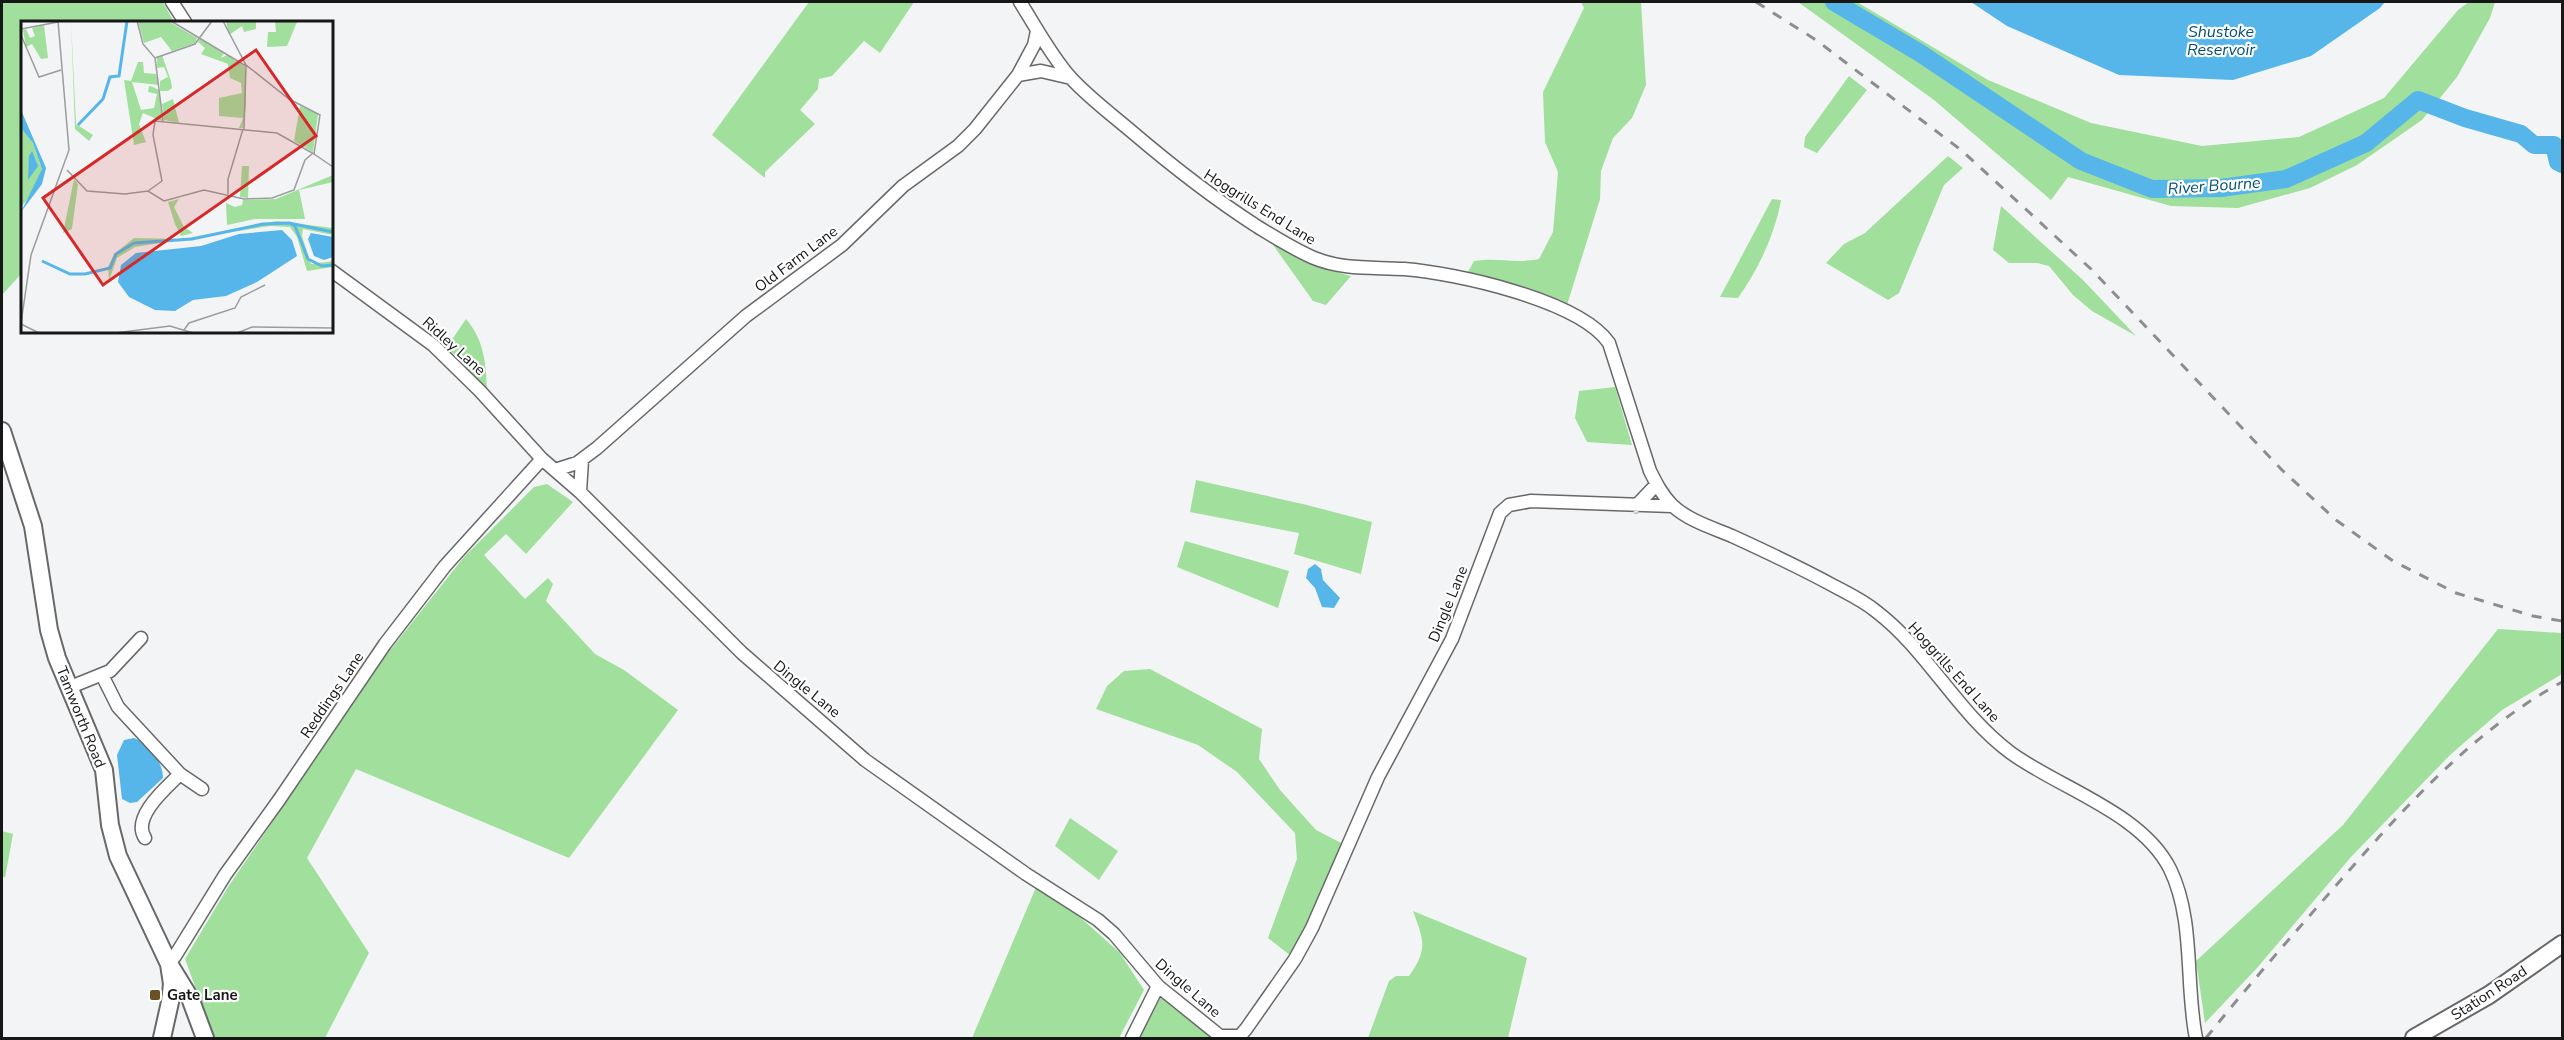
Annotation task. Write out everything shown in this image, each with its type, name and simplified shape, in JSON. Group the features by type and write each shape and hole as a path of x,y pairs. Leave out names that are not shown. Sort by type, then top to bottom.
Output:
{"main road":[{"name":"Tamworth Road","path":"2,431 33,526 49,630 68,688 104,770 110,825 118,856 169,964 171,997 162,1038"},
{"name":"Station Road","path":"2414,1038 2489,995 2562,944"},
{"path":"169,964 190,998 205,1038"},
{"path":"171,997 190,998"}],"street":[{"path":"172,2 184,21"},
{"name":"Hoggrills End Lane","path":"1020,2 1037,31 1071,78 1200,188 1274,237 1313,258 1340,266 1406,269 1460,278 1540,300 1576,314 1602,332 1609,343 1636,434 1656,485 1672,506 1690,517 1802,569 1876,611 1904,638 1955,699 1993,738 2037,770 2132,824 2161,853 2177,886 2183,919 2195,1034"},
{"name":"Old Farm Lane","path":"555,470 582,460 746,316 842,245 903,186 958,146 975,129 1018,75 1034,45 1037,31"},
{"path":"1018,75 1041,70 1071,78"},
{"name":"Ridley Lane","path":"333,272 433,345 480,391 542,459"},
{"name":"Dingle Lane","path":"542,459 580,492 742,653 873,766 1026,874 1098,920 1114,934 1158,986 1220,1035 1240,1036 1275,989 1312,928 1378,777 1452,639 1500,513 1509,505 1531,501 1672,506"},
{"name":"Reddings Lane","path":"169,964 225,875 385,644 445,566 542,459"},
{"path":"580,492 582,460"},
{"path":"1636,506 1656,485"},
{"path":"68,688 110,671 141,638"},
{"path":"102,675 118,707 180,774 202,789"},
{"path":"145,838 142,831 145,814 155,798 180,774"},
{"path":"1132,1038 1158,986"}],"green space":[{"path":"2,2 163,2 173,21 21,21 21,274 2,295"},
{"path":"809,2 914,2 880,53 864,41 832,76 819,79 818,89 800,110 815,124 765,172 765,178 712,135"},
{"path":"1581,2 1641,2 1646,85 1632,118 1613,138 1601,171 1600,199 1567,305 1547,296 1468,272 1474,261 1539,259 1553,232 1558,172 1545,142 1543,92 1584,8"},
{"path":"1798,2 1857,2 1988,80 2091,123 2202,146 2299,137 2384,98 2458,10 2469,2 2495,2 2490,18 2457,77 2422,120 2357,165 2310,188 2238,208 2171,206 2068,177 2051,200 1934,100"},
{"path":"1849,76 1867,90 1817,153 1804,147 1805,137"},
{"path":"1948,156 1963,168 1944,185 1899,293 1888,300 1826,263 1844,244 1865,233"},
{"path":"1772,199 1781,200 1775,226 1759,264 1738,298 1720,297"},
{"path":"2001,206 2083,280 2136,336 2092,311 2073,295 2049,266 2037,263 2009,263 1993,250"},
{"path":"1271,242 1317,267 1351,276 1326,305 1313,301"},
{"path":"466,319 477,335 483,352 487,389 447,347"},
{"path":"1615,387 1632,445 1587,442 1575,418 1579,391"},
{"path":"1196,480 1372,522 1361,574 1294,554 1299,533 1190,512"},
{"path":"547,484 573,502 526,554 506,534 484,555 525,599 548,578 553,584 546,601 595,654 624,670 678,710 569,858 356,769 307,858 369,953 325,1038 214,1038 185,959 228,887 387,654 464,557 534,487"},
{"path":"1185,541 1289,571 1278,608 1177,567"},
{"path":"2498,629 2562,633 2562,674 2502,710 2450,755 2351,857 2257,968 2205,1023 2196,961 2343,825"},
{"path":"1150,669 1262,729 1259,759 1280,790 1316,830 1343,844 1315,910 1291,956 1268,938 1297,859 1295,833 1237,772 1198,745 1096,709 1107,686 1124,671"},
{"path":"1070,818 1118,851 1099,880 1055,846"},
{"path":"2,831 13,834 5,878 2,875"},
{"path":"1037,885 1081,918 1120,953 1144,990 1119,1038 972,1038"},
{"path":"1413,911 1527,958 1508,1038 1368,1038 1389,981 1396,976 1409,976 1422,951 1422,938"},
{"path":"1162,995 1215,1038 1140,1038"}],"water":[{"name":"Shustoke Reservoir","path":"1971,2 2385,2 2380,8 2311,56 2233,80 2119,75 2007,26"},
{"path":"1315,564 1321,569 1323,580 1340,598 1334,608 1322,607 1315,588 1306,578 1308,569"},
{"path":"134,738 145,744 154,754 161,766 163,778 137,802 130,803 122,799 117,755 124,740"}],"waterway":[{"name":"River Bourne","path":"1834,2 1920,53 2081,161 2152,189 2221,188 2286,179 2366,143 2418,100 2465,118 2521,134 2534,145 2554,145 2558,162 2562,164"}],"railway":[{"path":"1756,2 1816,40 1961,150 2091,269 2282,470 2336,520 2393,561 2456,593 2533,616 2562,621"},
{"path":"2206,1038 2253,981 2411,802 2497,724 2562,682"}],"place":[{"name":"Gate Lane","path":"155,995"}]}
